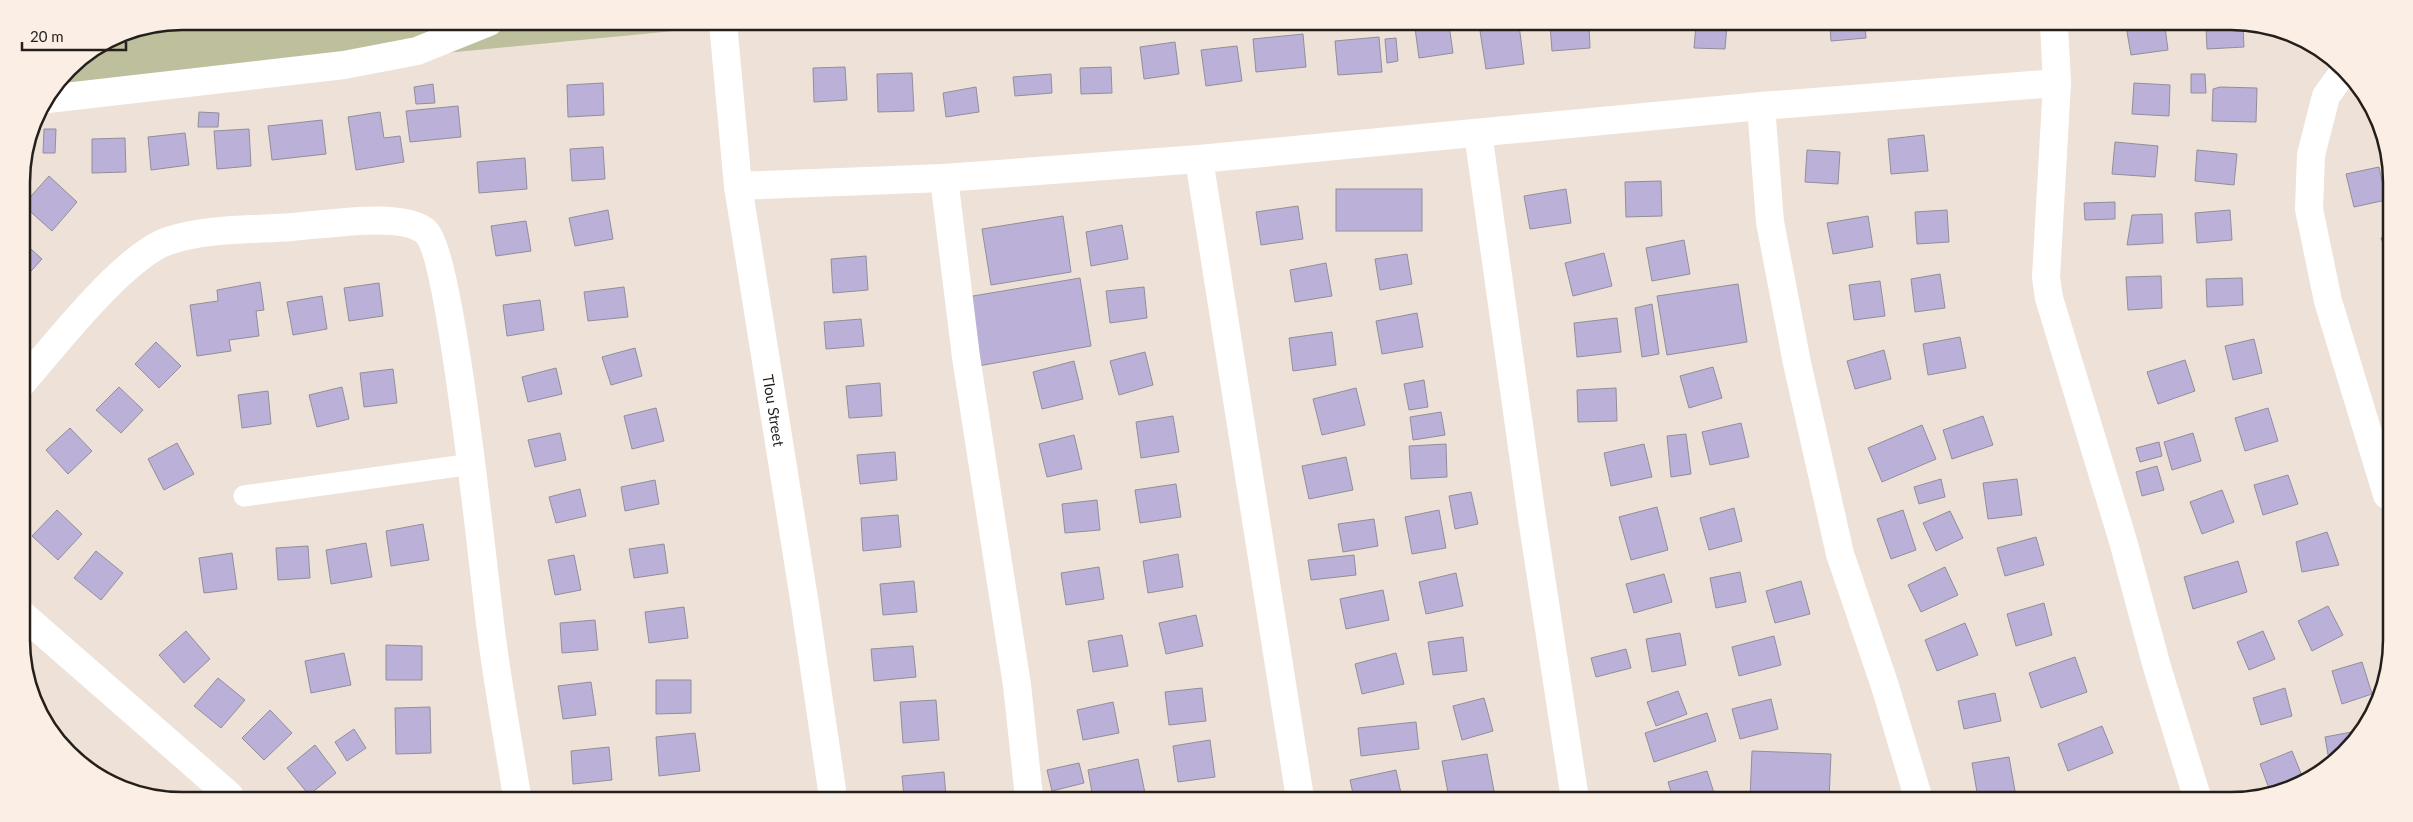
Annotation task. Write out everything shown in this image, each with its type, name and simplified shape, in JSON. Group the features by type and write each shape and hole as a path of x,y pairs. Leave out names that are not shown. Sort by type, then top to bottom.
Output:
{"street":[{"path":"56,98 344,65 417,51 469,30"},
{"name":"Tlou Street","path":"724,30 738,186 805,605 832,792"},
{"path":"2054,30 2057,83 2046,277 2049,298 2123,541 2157,667 2196,792"},
{"path":"2340,77 2326,96 2311,155 2309,209 2328,301 2383,482"},
{"path":"738,186 944,178 1200,159 1762,106 2057,83"},
{"path":"1762,106 1770,222 1797,363 1840,554 1885,686 1917,792"},
{"path":"1478,133 1530,508 1574,792"},
{"path":"1200,159 1299,792"},
{"path":"944,178 967,367 1016,685 1028,792"},
{"path":"30,374 108,286 137,260 165,242 199,233 394,219 425,231 431,240 443,286 472,464 491,634 516,792"},
{"path":"30,621 225,792"}],"lane":[{"path":"244,496 472,464"}],"green space":[{"path":"172,30 685,30 61,90 82,68 115,46 133,38"}],"building":[{"path":"1415,30 1450,30 1453,53 1419,58"},
{"path":"1520,30 1524,64 1486,69 1480,31"},
{"path":"1550,30 1589,30 1590,48 1552,51"},
{"path":"1696,30 1727,30 1725,49 1694,48"},
{"path":"1830,30 1865,30 1866,38 1831,41"},
{"path":"2127,30 2165,30 2168,50 2131,55"},
{"path":"2206,30 2243,31 2244,47 2207,49"},
{"path":"1303,34 1306,67 1256,72 1253,39"},
{"path":"1379,37 1382,72 1338,75 1335,41"},
{"path":"1396,38 1398,61 1387,63 1385,39"},
{"path":"1175,42 1179,74 1144,79 1140,47"},
{"path":"1237,46 1242,81 1206,86 1201,50"},
{"path":"845,67 847,100 814,102 813,68"},
{"path":"1111,67 1112,93 1081,94 1080,68"},
{"path":"912,73 914,111 878,112 877,74"},
{"path":"1051,74 1052,93 1015,96 1013,77"},
{"path":"2191,74 2205,74 2206,93 2191,93"},
{"path":"603,83 604,115 568,117 567,85"},
{"path":"2134,83 2170,85 2169,116 2132,114"},
{"path":"433,84 435,103 416,104 414,87"},
{"path":"976,87 979,112 946,117 943,93"},
{"path":"2220,87 2257,88 2256,122 2212,121 2213,89"},
{"path":"458,106 461,137 410,142 406,111"},
{"path":"199,112 219,113 218,127 198,127"},
{"path":"380,112 384,138 400,136 404,162 356,170 348,117"},
{"path":"322,120 326,154 272,160 268,126"},
{"path":"44,129 56,129 55,153 43,153"},
{"path":"249,129 251,166 217,169 214,131"},
{"path":"185,133 189,165 151,170 148,137"},
{"path":"1924,135 1928,171 1891,174 1888,139"},
{"path":"125,138 126,172 92,173 92,139"},
{"path":"2115,142 2158,146 2155,177 2112,174"},
{"path":"603,147 605,179 572,181 570,149"},
{"path":"1807,150 1840,152 1838,184 1805,182"},
{"path":"2197,150 2237,154 2234,185 2195,181"},
{"path":"525,158 527,189 479,193 477,162"},
{"path":"2379,167 2383,186 2383,201 2354,207 2346,174"},
{"path":"49,176 77,202 52,231 30,211 30,197"},
{"path":"1661,181 1662,216 1626,217 1625,182"},
{"path":"1336,189 1422,189 1422,231 1336,231"},
{"path":"1566,189 1571,223 1530,229 1524,196"},
{"path":"2115,202 2115,219 2085,220 2084,203"},
{"path":"1298,206 1303,239 1261,245 1256,212"},
{"path":"608,210 613,239 575,246 569,218"},
{"path":"1947,210 1949,242 1917,244 1915,212"},
{"path":"2230,210 2232,240 2197,243 2195,213"},
{"path":"2162,214 2163,243 2127,245 2132,215"},
{"path":"1063,216 1071,272 991,285 982,229"},
{"path":"1868,216 1873,247 1833,254 1827,223"},
{"path":"526,221 531,251 496,256 491,226"},
{"path":"1122,225 1128,259 1091,266 1086,232"},
{"path":"1684,240 1690,274 1652,281 1646,248"},
{"path":"30,248 42,259 30,272"},
{"path":"1604,253 1612,286 1573,296 1565,263"},
{"path":"1407,254 1412,284 1380,290 1375,259"},
{"path":"866,256 868,290 833,293 831,259"},
{"path":"1326,263 1332,296 1295,302 1290,270"},
{"path":"1940,274 1945,308 1915,312 1911,279"},
{"path":"2161,276 2162,308 2128,310 2126,277"},
{"path":"1080,278 1091,346 978,366 967,297"},
{"path":"2242,278 2243,305 2207,307 2206,279"},
{"path":"1880,281 1885,316 1854,320 1849,285"},
{"path":"260,282 264,310 256,311 259,336 229,340 231,351 197,356 190,305 218,301 217,290"},
{"path":"379,283 383,316 349,321 344,288"},
{"path":"1738,284 1747,342 1667,355 1657,296"},
{"path":"624,287 628,317 588,321 584,292"},
{"path":"1144,287 1147,318 1110,323 1106,291"},
{"path":"322,296 327,329 293,335 287,302"},
{"path":"540,300 544,330 507,336 503,305"},
{"path":"1652,304 1659,354 1642,357 1635,308"},
{"path":"1417,313 1423,347 1382,354 1376,321"},
{"path":"1617,318 1621,352 1577,357 1574,323"},
{"path":"861,319 864,346 826,349 824,322"},
{"path":"1332,332 1336,365 1293,371 1289,338"},
{"path":"1960,337 1966,368 1928,375 1923,344"},
{"path":"2254,339 2262,373 2233,380 2225,346"},
{"path":"156,342 181,366 159,388 135,364"},
{"path":"635,348 642,376 611,385 602,357"},
{"path":"1884,350 1891,379 1855,389 1847,361"},
{"path":"1145,352 1153,385 1119,395 1110,361"},
{"path":"2185,360 2195,391 2158,404 2147,372"},
{"path":"1074,361 1083,399 1042,409 1033,372"},
{"path":"1713,367 1722,398 1689,408 1680,376"},
{"path":"556,368 562,394 528,402 522,377"},
{"path":"393,369 397,403 364,407 360,373"},
{"path":"1424,380 1428,407 1409,410 1404,384"},
{"path":"880,383 882,416 849,418 846,386"},
{"path":"119,387 143,410 121,433 96,410"},
{"path":"342,387 349,419 317,427 309,395"},
{"path":"1356,388 1365,425 1322,435 1313,399"},
{"path":"1616,388 1617,421 1578,422 1577,390"},
{"path":"268,391 271,424 242,428 238,395"},
{"path":"656,408 664,441 632,449 624,416"},
{"path":"2268,408 2278,441 2245,451 2235,418"},
{"path":"1441,412 1445,435 1413,440 1410,417"},
{"path":"1173,416 1179,452 1141,458 1136,422"},
{"path":"1983,416 1993,445 1952,459 1943,430"},
{"path":"1741,423 1749,457 1710,465 1702,432"},
{"path":"1922,425 1936,459 1882,482 1868,448"},
{"path":"70,428 92,451 68,474 46,450"},
{"path":"560,433 566,460 535,467 528,440"},
{"path":"2193,433 2201,461 2172,470 2164,442"},
{"path":"1686,434 1691,474 1671,477 1667,436"},
{"path":"1074,435 1082,469 1047,477 1039,444"},
{"path":"2159,442 2162,456 2140,462 2136,448"},
{"path":"177,443 194,474 164,490 148,459"},
{"path":"1446,444 1447,477 1411,479 1409,446"},
{"path":"1644,444 1652,477 1611,486 1604,453"},
{"path":"895,452 897,480 860,484 857,455"},
{"path":"1346,457 1353,490 1309,499 1302,466"},
{"path":"2157,466 2164,490 2142,496 2136,472"},
{"path":"2288,475 2298,504 2263,515 2254,485"},
{"path":"1941,479 1945,497 1919,504 1914,487"},
{"path":"2017,479 2022,515 1988,519 1983,483"},
{"path":"655,480 659,504 625,511 621,487"},
{"path":"1176,484 1181,517 1140,523 1135,490"},
{"path":"580,489 586,516 556,523 549,497"},
{"path":"2222,490 2234,522 2202,534 2190,502"},
{"path":"1471,492 1478,524 1455,529 1449,496"},
{"path":"1097,500 1100,530 1065,533 1062,504"},
{"path":"1657,507 1668,550 1631,560 1619,517"},
{"path":"1734,508 1742,541 1709,550 1700,518"},
{"path":"57,510 82,534 58,560 32,536"},
{"path":"1439,510 1446,548 1412,554 1405,517"},
{"path":"1903,510 1916,550 1891,559 1877,519"},
{"path":"1950,511 1963,538 1936,551 1923,523"},
{"path":"898,515 901,547 863,551 861,518"},
{"path":"1374,519 1378,546 1343,552 1338,524"},
{"path":"423,524 429,560 391,566 386,531"},
{"path":"2327,532 2339,565 2302,572 2296,542"},
{"path":"2036,537 2044,565 2005,576 1997,548"},
{"path":"366,543 372,577 331,584 326,550"},
{"path":"664,544 668,573 634,578 629,549"},
{"path":"308,546 310,578 278,580 276,548"},
{"path":"96,551 123,573 101,600 74,578"},
{"path":"232,553 237,589 204,593 199,558"},
{"path":"1178,554 1183,587 1148,593 1143,561"},
{"path":"574,555 581,590 555,595 548,560"},
{"path":"1354,555 1356,575 1311,580 1308,560"},
{"path":"2238,561 2247,592 2193,609 2184,577"},
{"path":"1099,567 1104,599 1066,605 1061,573"},
{"path":"1945,567 1958,595 1921,612 1908,585"},
{"path":"1740,572 1746,602 1716,608 1710,578"},
{"path":"1456,573 1463,606 1426,614 1419,582"},
{"path":"1664,574 1672,602 1634,613 1626,584"},
{"path":"914,581 917,612 883,615 880,584"},
{"path":"1801,581 1810,614 1775,623 1766,591"},
{"path":"1383,590 1389,620 1346,629 1340,599"},
{"path":"2044,603 2052,635 2016,646 2007,614"},
{"path":"2328,606 2343,635 2312,651 2298,621"},
{"path":"684,607 688,638 649,643 645,612"},
{"path":"1196,615 1203,646 1166,654 1159,623"},
{"path":"595,620 598,650 562,653 560,623"},
{"path":"1965,623 1978,655 1937,671 1925,640"},
{"path":"186,631 210,659 184,683 159,655"},
{"path":"2263,631 2275,659 2249,670 2237,642"},
{"path":"1680,633 1686,665 1652,672 1646,639"},
{"path":"1122,635 1128,666 1093,672 1088,641"},
{"path":"1774,636 1781,665 1739,676 1732,647"},
{"path":"1463,637 1467,671 1433,675 1428,642"},
{"path":"386,645 422,646 422,680 386,680"},
{"path":"913,646 916,677 874,681 871,649"},
{"path":"1626,649 1631,668 1596,677 1591,658"},
{"path":"344,653 351,685 311,693 305,661"},
{"path":"1396,653 1404,684 1362,694 1355,664"},
{"path":"2075,657 2087,692 2041,708 2029,673"},
{"path":"2362,662 2372,694 2342,704 2332,671"},
{"path":"218,678 245,700 221,728 194,706"},
{"path":"656,680 691,680 691,713 656,714"},
{"path":"591,682 596,715 563,719 558,686"},
{"path":"1202,688 1206,721 1169,725 1165,692"},
{"path":"2285,688 2292,716 2261,725 2253,698"},
{"path":"1678,691 1687,714 1656,726 1647,702"},
{"path":"1995,693 2001,721 1964,729 1958,701"},
{"path":"1484,698 1493,731 1462,740 1453,706"},
{"path":"1771,699 1778,729 1740,739 1732,709"},
{"path":"936,700 939,740 903,743 900,702"},
{"path":"1113,702 1119,733 1083,740 1077,710"},
{"path":"430,707 431,753 396,754 395,708"},
{"path":"270,710 292,733 264,760 242,738"},
{"path":"1707,713 1716,741 1654,762 1645,733"},
{"path":"1416,722 1419,749 1361,756 1358,728"},
{"path":"2102,726 2113,753 2068,771 2058,744"},
{"path":"354,729 366,748 347,761 335,742"},
{"path":"2351,732 2328,756 2325,737"},
{"path":"695,733 700,771 659,776 656,737"},
{"path":"1210,740 1215,777 1178,782 1173,746"},
{"path":"315,745 336,773 313,792 307,792 287,768"},
{"path":"609,747 612,780 573,784 571,751"},
{"path":"1752,751 1831,754 1829,792 1750,792"},
{"path":"2292,751 2301,774 2268,787 2260,764"},
{"path":"1487,754 1494,791 1448,792 1442,761"},
{"path":"2009,757 2015,791 1977,792 1972,763"},
{"path":"1138,759 1145,792 1092,792 1088,770"},
{"path":"1079,763 1084,783 1052,791 1047,770"},
{"path":"1396,770 1401,792 1353,792 1350,780"},
{"path":"1707,771 1714,792 1671,792 1668,782"},
{"path":"944,772 946,792 904,792 902,776"}]}
